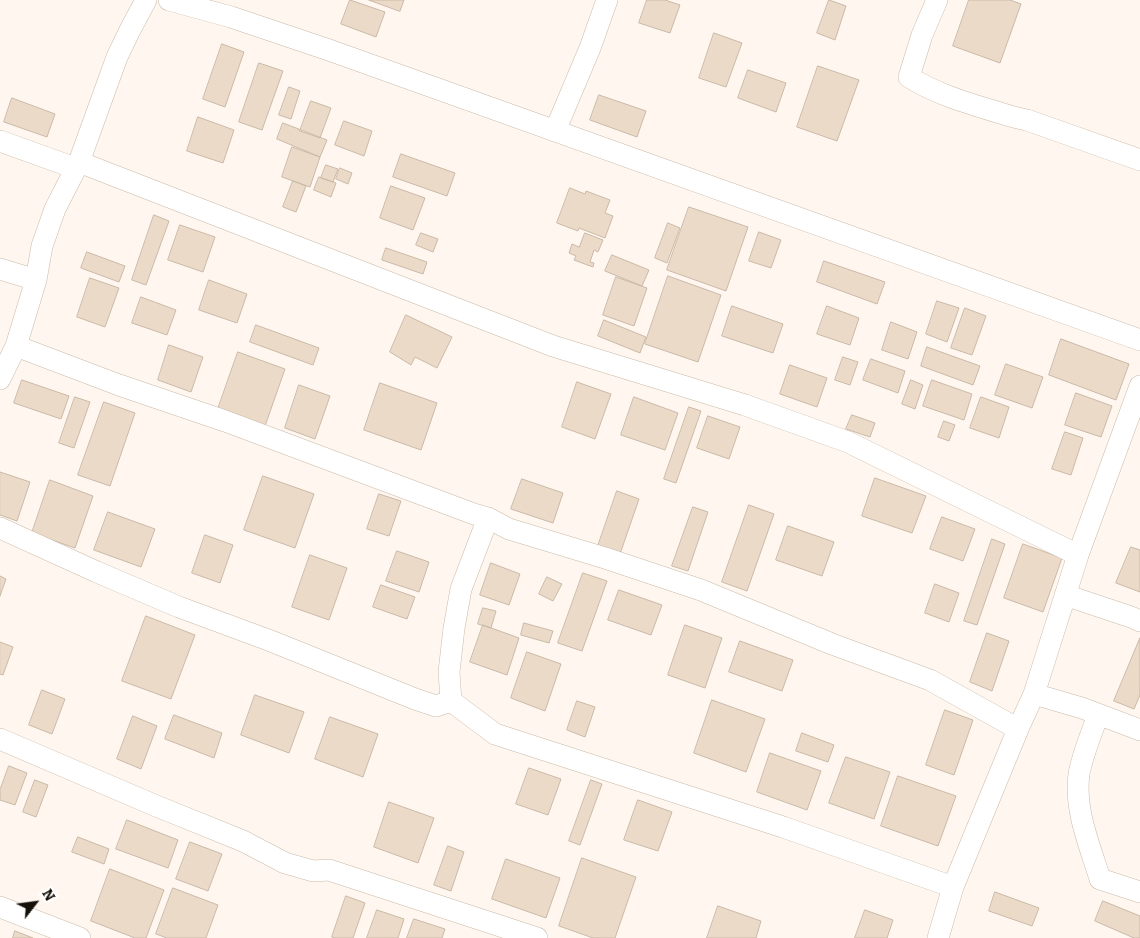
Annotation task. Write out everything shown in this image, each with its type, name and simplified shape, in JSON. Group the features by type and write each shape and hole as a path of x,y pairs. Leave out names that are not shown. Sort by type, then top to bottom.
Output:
{"street":[{"path":"0,379 16,346 36,280 42,246 55,209 77,165 117,57 146,0"},
{"path":"169,0 231,17 328,50 1140,340"},
{"path":"555,131 590,48 607,0"},
{"path":"937,0 922,35 909,77 922,85 974,106 1013,118 1027,120 1140,160"},
{"path":"0,140 77,165 553,346 745,405 848,442 1078,555"},
{"path":"0,269 36,280"},
{"path":"16,346 488,518 509,529 701,590 832,644 930,680 1018,729"},
{"path":"938,938 953,887 1034,694 1078,555 1139,391"},
{"path":"451,701 450,672 454,628 461,589 488,518"},
{"path":"0,528 179,607 271,641 415,699 436,706 451,701"},
{"path":"1065,595 1140,621"},
{"path":"1034,694 1098,714 1140,730"},
{"path":"451,701 495,734 783,827 953,887"},
{"path":"1098,714 1079,773 1078,801 1100,879 1140,892"},
{"path":"0,739 154,806 243,841 285,863 313,871 329,870 537,938"},
{"path":"0,907 80,938"}],"building":[{"path":"350,0 385,12 376,37 341,24"},
{"path":"369,0 404,0 400,11"},
{"path":"647,0 665,0 680,5 670,33 639,23"},
{"path":"829,0 846,6 835,40 817,33"},
{"path":"969,0 1010,0 1021,4 1000,63 953,46"},
{"path":"714,33 742,43 726,87 699,78"},
{"path":"222,44 244,52 225,107 203,99"},
{"path":"259,63 283,71 262,130 239,122"},
{"path":"818,66 859,80 837,141 797,127"},
{"path":"748,70 786,83 776,112 738,98"},
{"path":"289,87 300,91 291,119 279,115"},
{"path":"599,95 646,111 637,137 590,120"},
{"path":"12,98 55,114 47,137 4,122"},
{"path":"311,101 331,108 320,138 300,131"},
{"path":"198,117 234,130 223,163 187,151"},
{"path":"344,121 372,131 364,156 335,145"},
{"path":"283,123 327,140 320,157 277,139"},
{"path":"292,147 320,157 310,187 282,177"},
{"path":"401,154 455,173 447,196 393,177"},
{"path":"326,165 338,169 333,182 321,178"},
{"path":"340,168 352,173 348,184 336,179"},
{"path":"319,177 336,183 331,197 314,190"},
{"path":"293,181 306,186 296,212 283,207"},
{"path":"391,186 425,198 413,230 380,218"},
{"path":"570,188 585,194 586,191 610,200 605,213 613,216 605,238 579,228 578,231 557,223"},
{"path":"689,207 748,227 726,291 667,270"},
{"path":"154,215 169,221 146,285 132,280"},
{"path":"668,223 680,228 667,263 655,258"},
{"path":"180,225 215,237 203,272 168,260"},
{"path":"759,232 781,240 771,268 749,261"},
{"path":"421,233 438,239 433,252 416,245"},
{"path":"585,233 603,240 598,252 594,250 590,262 594,263 593,267 574,260 576,256 569,253 572,244 579,247"},
{"path":"386,248 427,262 423,274 382,260"},
{"path":"87,252 125,266 119,282 81,268"},
{"path":"612,255 649,270 642,286 605,271"},
{"path":"824,261 885,282 877,304 817,282"},
{"path":"668,276 721,295 698,362 645,344"},
{"path":"616,277 647,288 634,326 603,315"},
{"path":"90,278 119,288 105,327 77,317"},
{"path":"209,280 247,294 237,323 199,310"},
{"path":"141,297 176,310 167,335 132,323"},
{"path":"937,301 959,308 947,342 926,334"},
{"path":"732,306 783,324 773,353 722,336"},
{"path":"827,306 859,318 850,345 817,334"},
{"path":"965,308 986,316 972,355 951,348"},
{"path":"406,315 452,337 437,368 415,357 411,365 390,352"},
{"path":"604,320 646,337 640,353 598,336"},
{"path":"891,322 917,332 908,359 882,350"},
{"path":"256,325 319,348 313,365 250,342"},
{"path":"1061,339 1129,364 1116,400 1049,375"},
{"path":"169,345 203,357 191,392 158,380"},
{"path":"927,347 980,366 973,385 921,366"},
{"path":"238,352 285,369 265,426 218,409"},
{"path":"843,357 858,362 850,385 835,380"},
{"path":"871,359 905,371 898,393 863,380"},
{"path":"1006,364 1043,377 1032,408 995,395"},
{"path":"790,365 827,378 817,407 780,394"},
{"path":"22,380 69,396 61,419 14,403"},
{"path":"911,380 923,385 915,409 902,404"},
{"path":"932,380 972,394 964,420 923,406"},
{"path":"577,382 611,394 595,439 562,427"},
{"path":"380,383 437,403 421,450 364,430"},
{"path":"299,385 330,396 315,439 285,428"},
{"path":"1076,393 1112,406 1101,437 1065,425"},
{"path":"75,397 90,402 74,448 59,443"},
{"path":"634,397 678,413 665,450 621,435"},
{"path":"981,397 1009,407 999,438 970,428"},
{"path":"104,402 135,413 110,486 78,475"},
{"path":"689,407 701,411 676,483 664,479"},
{"path":"852,415 875,423 870,437 846,429"},
{"path":"708,416 740,427 729,459 697,448"},
{"path":"944,421 955,425 949,441 938,437"},
{"path":"1065,432 1083,438 1071,475 1052,469"},
{"path":"0,472 30,482 17,521 0,515"},
{"path":"263,476 314,494 295,548 244,530"},
{"path":"875,478 926,496 912,533 862,516"},
{"path":"522,479 563,493 553,523 511,509"},
{"path":"50,480 93,496 75,548 32,533"},
{"path":"617,491 639,499 620,554 598,546"},
{"path":"379,494 401,501 389,536 367,529"},
{"path":"749,505 774,514 747,591 722,582"},
{"path":"693,507 708,512 688,571 672,566"},
{"path":"108,512 155,529 141,567 94,550"},
{"path":"942,517 975,529 963,561 930,549"},
{"path":"788,526 834,542 822,576 776,560"},
{"path":"205,535 233,545 220,583 192,573"},
{"path":"992,539 1005,544 977,625 964,621"},
{"path":"1023,544 1062,558 1043,612 1004,598"},
{"path":"1131,547 1140,550 1140,592 1116,583"},
{"path":"397,551 429,562 419,592 386,581"},
{"path":"310,555 347,568 329,620 292,607"},
{"path":"491,563 520,574 509,605 480,595"},
{"path":"583,573 607,581 582,651 558,643"},
{"path":"0,576 6,579 0,596"},
{"path":"547,577 562,584 553,601 539,594"},
{"path":"935,584 959,593 949,622 925,613"},
{"path":"381,585 415,597 407,619 373,607"},
{"path":"619,590 662,605 651,635 608,620"},
{"path":"483,608 496,611 491,628 478,624"},
{"path":"146,616 195,635 171,699 122,681"},
{"path":"524,623 553,631 549,643 521,635"},
{"path":"483,625 519,638 507,675 470,662"},
{"path":"685,625 722,638 705,688 668,675"},
{"path":"987,633 1009,641 992,691 970,682"},
{"path":"1140,638 1140,695 1134,709 1114,701"},
{"path":"740,641 793,660 782,691 729,672"},
{"path":"0,642 13,647 3,675 0,674"},
{"path":"527,652 561,664 545,711 511,698"},
{"path":"42,690 65,699 52,734 29,725"},
{"path":"255,695 304,712 289,753 241,735"},
{"path":"712,700 765,719 746,772 694,753"},
{"path":"577,701 595,707 585,737 567,730"},
{"path":"945,710 973,720 954,775 926,765"},
{"path":"174,715 222,733 214,758 165,739"},
{"path":"133,716 157,726 141,769 117,759"},
{"path":"330,717 378,734 363,777 315,759"},
{"path":"802,733 834,745 828,762 796,751"},
{"path":"770,753 821,771 807,810 757,792"},
{"path":"846,757 890,772 874,819 829,803"},
{"path":"9,766 27,773 15,805 0,800 0,790"},
{"path":"529,768 561,779 548,815 516,804"},
{"path":"898,776 956,796 938,846 881,826"},
{"path":"35,780 48,785 36,817 23,812"},
{"path":"591,780 602,784 580,845 569,841"},
{"path":"638,800 672,812 658,851 624,840"},
{"path":"389,802 434,818 418,863 374,847"},
{"path":"127,820 178,840 168,868 116,849"},
{"path":"78,837 109,849 104,864 72,852"},
{"path":"190,842 222,854 208,891 176,879"},
{"path":"448,846 464,852 451,891 434,885"},
{"path":"582,858 636,877 615,938 593,938 559,926"},
{"path":"506,859 560,878 546,918 492,899"},
{"path":"110,869 164,890 146,938 135,938 91,921"},
{"path":"173,888 218,905 206,938 167,938 156,934"},
{"path":"995,892 1039,908 1032,926 989,911"},
{"path":"346,896 365,903 353,938 335,938 332,937"},
{"path":"1103,901 1140,916 1140,938 1134,938 1095,921"},
{"path":"718,906 761,921 756,938 707,938"},
{"path":"377,910 404,919 398,938 367,938"},
{"path":"865,910 893,920 887,938 855,938"},
{"path":"414,919 445,929 442,938 407,938"},
{"path":"15,931 33,938 13,938"}]}
